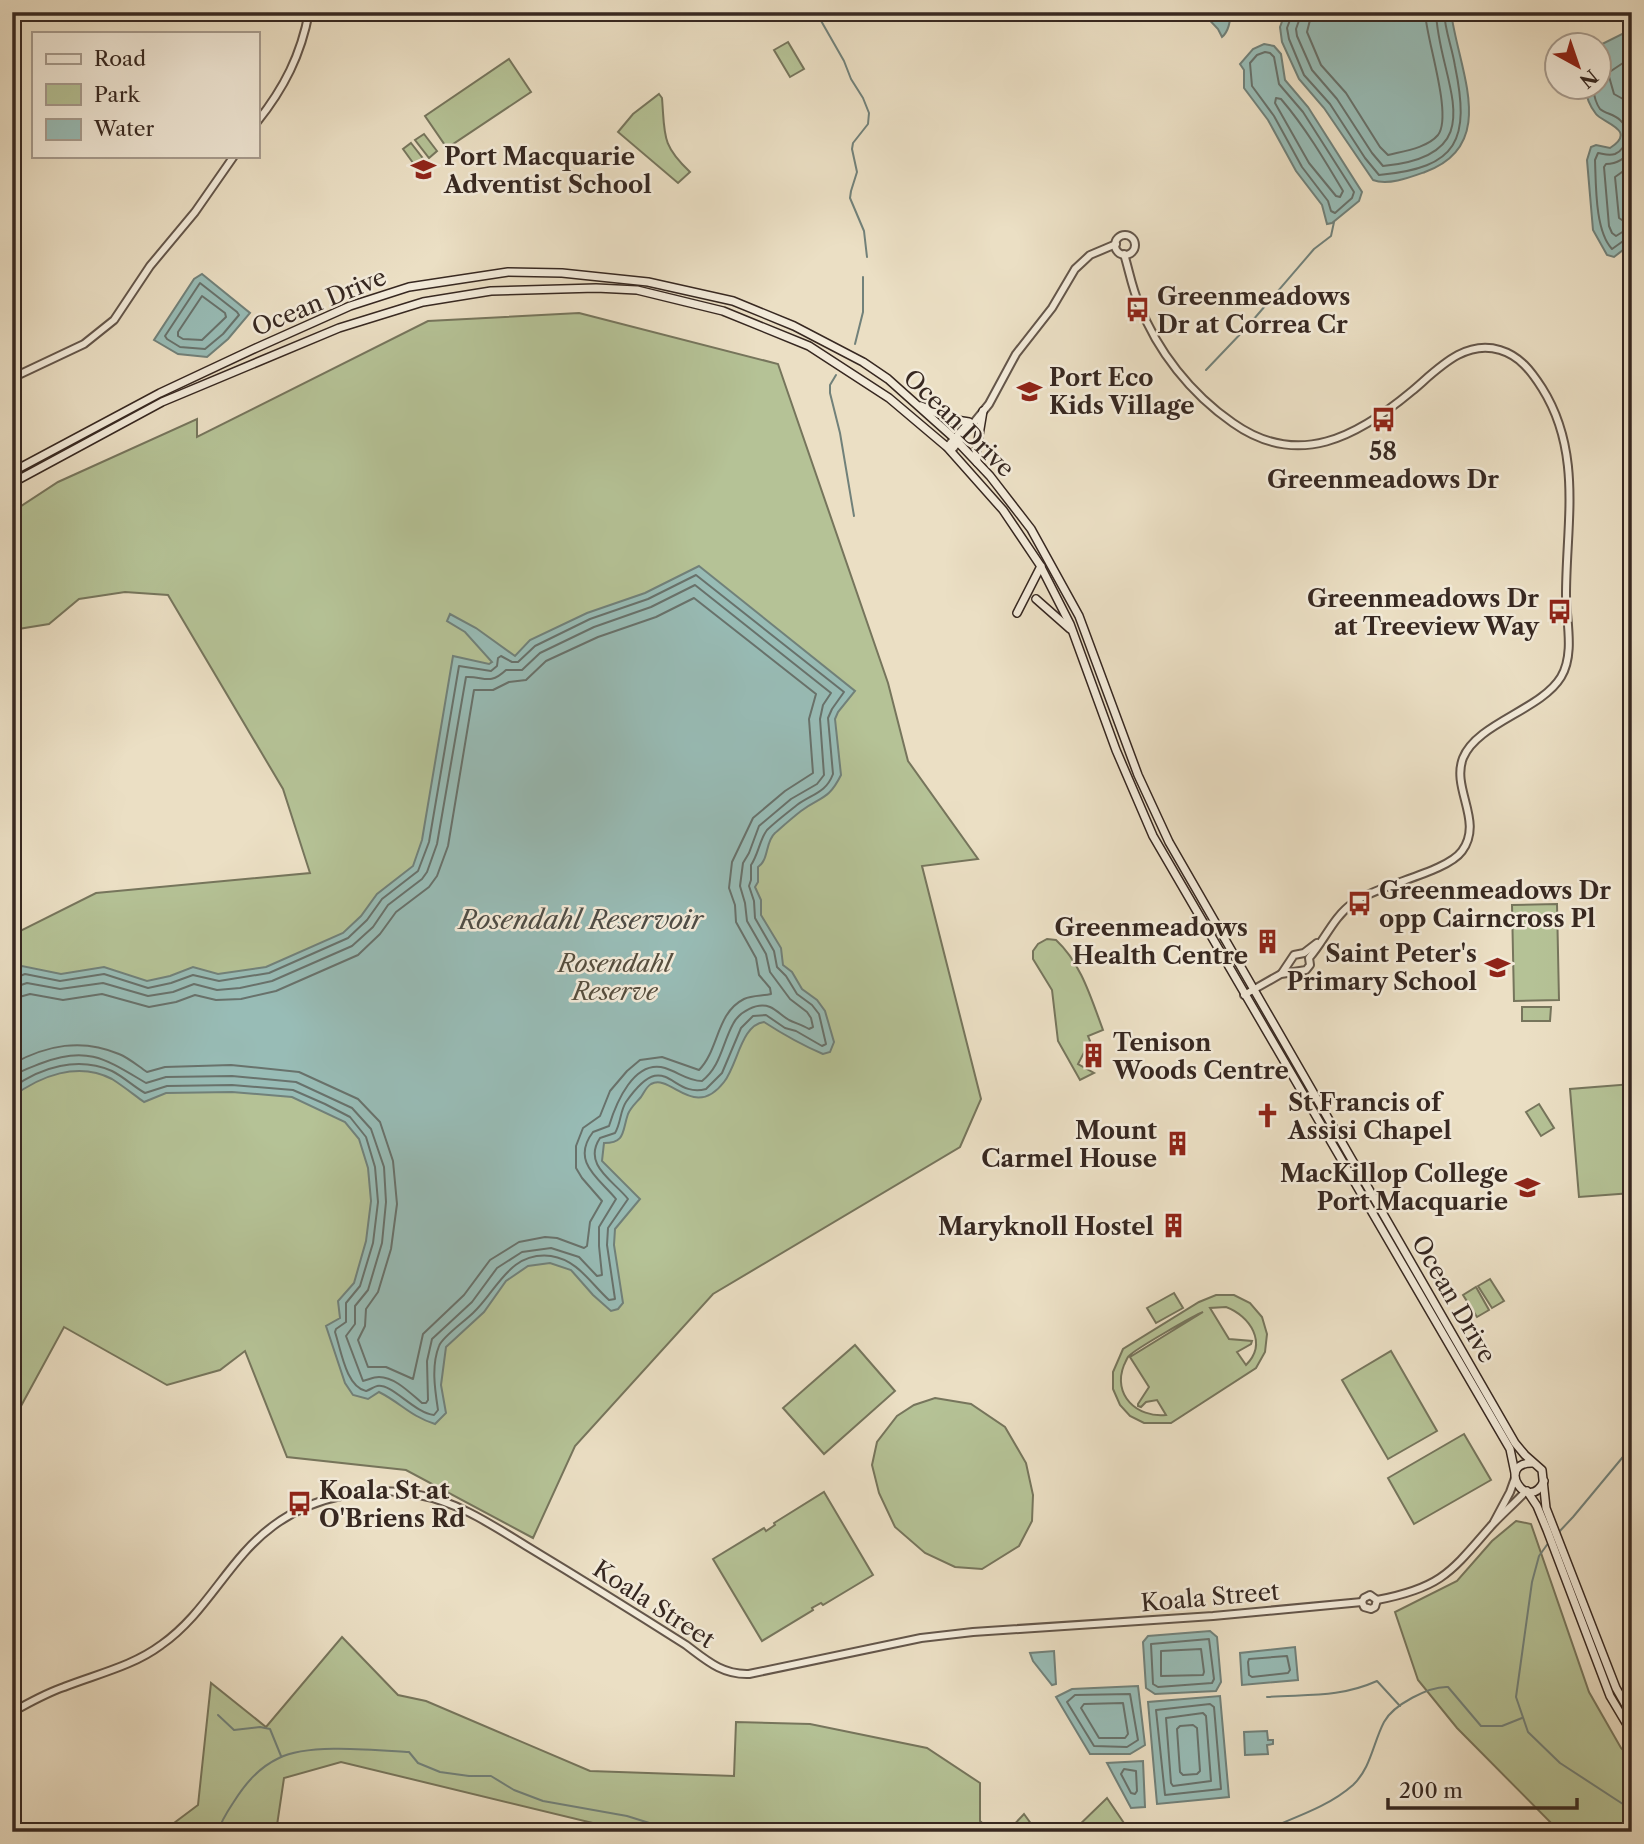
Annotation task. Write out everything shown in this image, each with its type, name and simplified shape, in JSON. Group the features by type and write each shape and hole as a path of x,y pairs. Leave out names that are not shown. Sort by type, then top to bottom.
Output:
{"main road":[{"name":"Ocean Drive","path":"12,472 149,398 350,306 422,285 508,272 625,278 708,294 768,314 827,342 888,379 956,440 1031,528 1088,637 1125,742 1153,808 1188,876 1517,1446 1533,1463"},
{"path":"422,285 423,302"},
{"name":"Ocean Drive","path":"12,483 162,402 339,328 423,302 491,290 637,290 686,300 735,315 809,346 889,398 949,449 1003,510 1041,566 1073,632 1112,740 1153,836 1510,1450 1515,1476"},
{"path":"917,405 950,419 970,422"},
{"path":"977,462 983,411"},
{"path":"1017,613 1041,566"},
{"path":"1052,587 1061,581"},
{"path":"1036,599 1073,632"},
{"path":"1632,1716 1616,1688 1561,1555 1537,1506 1526,1491 1518,1487 1515,1476 1522,1465 1533,1463 1542,1470 1545,1502 1561,1555 1610,1696 1632,1733"},
{"path":"1526,1491 1538,1489 1544,1480"}],"street":[{"path":"259,119 288,78 301,46 309,12"},
{"path":"12,378 84,345 114,320 150,266 195,212 233,158"},
{"path":"1116,247 1122,236 1131,237 1135,246 1127,254"},
{"path":"956,440 983,411 1016,354 1044,319 1075,269 1084,259 1116,247 1127,254 1138,302 1155,338 1171,362 1204,401 1255,438 1285,446 1305,446 1331,440 1385,412 1452,358 1483,348 1503,351 1523,363 1551,403 1563,436 1571,491 1566,597 1568,650 1560,680 1548,692 1481,736 1467,750 1462,759 1460,774 1470,829 1469,837 1459,855 1445,864 1361,898 1342,913 1306,956"},
{"path":"949,449 991,399"},
{"path":"1244,995 1281,974 1306,970 1310,963 1306,956 1296,954 1281,974"},
{"path":"1291,962 1295,970"},
{"path":"1493,1524 1510,1492 1515,1476"},
{"path":"1377,1600 1377,1605 1371,1609 1364,1607 1364,1598 1370,1595 1377,1600 1418,1591 1437,1581 1466,1557 1493,1524 1526,1491"},
{"name":"Koala Street","path":"12,1712 53,1691 136,1660 159,1647 192,1619 243,1552 290,1515 324,1501 368,1493 419,1494 476,1516 686,1645 716,1667 743,1674 921,1638 1363,1602"},
{"path":"12,1823 15,1832"}],"green space":[{"path":"788,42 804,69 790,77 774,50"},
{"path":"509,59 531,92 447,148 425,116"},
{"path":"659,94 662,98 666,139 674,154 690,172 678,183 618,132 633,114"},
{"path":"424,134 437,151 429,158 415,140"},
{"path":"411,143 425,161 416,167 403,149"},
{"name":"Rosendahl Reserve","path":"579,313 778,364 888,683 908,761 978,859 922,866 981,1099 960,1147 713,1294 575,1446 533,1538 406,1470 287,1457 245,1351 220,1370 167,1385 64,1327 21,1406 12,1407 12,935 96,893 310,873 283,789 168,595 125,592 79,599 49,624 12,630 12,512 58,482 197,419 197,437 428,321"},
{"path":"1557,904 1559,1000 1514,1001 1512,905"},
{"path":"1047,939 1056,940 1072,959 1103,1030 1088,1036 1090,1041 1078,1064 1094,1073 1080,1080 1058,1041 1052,990 1033,959 1033,951"},
{"path":"1522,1007 1551,1007 1550,1021 1522,1021"},
{"path":"1632,1084 1632,1193 1579,1197 1570,1089"},
{"path":"1539,1104 1554,1128 1541,1136 1526,1112"},
{"path":"1490,1279 1504,1301 1492,1308 1478,1286"},
{"path":"1476,1287 1489,1310 1477,1317 1463,1295"},
{"path":"1174,1293 1183,1308 1156,1323 1147,1308"},
{"path":"1216,1295 1234,1295 1250,1303 1262,1317 1267,1334 1265,1352 1256,1368 1171,1423 1144,1423 1130,1416 1120,1405 1113,1389 1113,1372 1123,1349 1199,1302","holes":["1226,1307 1235,1311 1249,1324 1256,1339 1256,1348 1246,1365 1237,1352 1252,1341 1229,1339 1210,1308","1203,1312 1130,1357 1149,1387 1138,1406 1157,1400 1166,1415 1146,1413 1137,1408 1124,1395 1121,1386 1121,1376 1128,1358 1153,1340"]},
{"path":"855,1345 895,1391 824,1454 783,1408"},
{"path":"1391,1351 1437,1431 1388,1459 1342,1380"},
{"path":"935,1398 971,1404 1005,1427 1026,1463 1033,1495 1032,1521 1019,1546 982,1569 955,1567 925,1553 895,1527 879,1493 872,1465 877,1442 897,1416 914,1405"},
{"path":"1464,1434 1491,1480 1414,1524 1388,1478"},
{"path":"824,1492 873,1575 823,1605 821,1603 812,1608 813,1610 762,1641 713,1559 764,1528 766,1531 775,1525 774,1523"},
{"path":"1516,1521 1531,1524 1589,1692 1621,1748 1632,1759 1632,1832 1560,1832 1457,1728 1418,1680 1395,1612 1457,1581 1492,1541"},
{"path":"342,1637 398,1695 426,1701 590,1771 734,1776 736,1722 810,1724 927,1748 980,1783 980,1821 992,1832 630,1832 341,1762 284,1778 276,1832 162,1832 198,1805 211,1683 266,1727"},
{"path":"1107,1798 1130,1832 1072,1832"},
{"path":"1024,1814 1037,1832 1007,1832"}],"water":[{"path":"1202,12 1231,12 1228,29 1222,37 1218,29"},
{"path":"1289,12 1451,12 1469,103 1468,125 1462,144 1448,160 1425,172 1392,181 1373,180 1324,108 1299,79 1282,42 1280,27 1284,16"},
{"path":"1632,29 1632,243 1614,257 1607,255 1593,230 1587,160 1591,147 1596,145 1610,148 1621,136 1616,128 1596,114 1589,102 1612,102 1612,39"},
{"path":"1264,44 1274,46 1281,54 1285,80 1308,107 1362,192 1359,201 1332,223 1327,224 1322,205 1296,171 1268,120 1244,88 1244,70 1240,64 1253,49"},
{"path":"202,274 250,313 228,339 207,357 178,354 154,340 194,279"},
{"name":"Rosendahl Reservoir","path":"699,566 855,691 835,719 841,775 828,794 801,811 775,833 764,860 758,867 758,882 755,887 761,900 761,915 781,948 783,965 792,972 802,989 817,1000 825,1011 834,1042 830,1052 823,1054 816,1051 764,1022 750,1030 729,1074 713,1093 693,1097 659,1082 648,1087 629,1112 620,1138 604,1143 602,1161 640,1199 615,1229 614,1245 623,1303 618,1309 611,1311 571,1270 550,1263 528,1266 506,1281 484,1312 446,1347 441,1385 446,1413 435,1424 379,1392 368,1399 353,1395 345,1383 326,1326 340,1318 338,1301 354,1283 366,1241 371,1201 368,1168 359,1139 345,1122 292,1097 232,1092 166,1093 144,1102 112,1079 86,1071 47,1077 12,1097 12,974 22,966 61,974 104,967 147,981 193,967 218,974 266,967 343,933 361,916 377,894 413,866 422,840 453,656 489,664 492,662 465,632 447,621 450,614 476,628 515,656 530,640 587,613 645,593"},
{"path":"1210,1631 1217,1637 1221,1682 1216,1691 1155,1694 1146,1688 1143,1642 1148,1636"},
{"path":"1295,1647 1298,1680 1242,1685 1240,1653"},
{"path":"1054,1651 1056,1684 1052,1685 1030,1653"},
{"path":"1138,1686 1145,1745 1130,1754 1090,1754 1056,1697 1072,1689"},
{"path":"1220,1696 1229,1797 1157,1804 1148,1702"},
{"path":"1267,1731 1268,1740 1273,1740 1273,1744 1267,1745 1268,1754 1245,1755 1244,1732"},
{"path":"1143,1761 1145,1807 1131,1808 1107,1763"}],"waterway":[{"path":"816,12 869,113 868,124 853,143 857,172 850,198 864,231 867,257"},
{"path":"1206,370 1314,249 1331,236 1334,222"},
{"path":"855,344 863,312 863,277"},
{"path":"836,375 830,385 830,393 840,433 854,516"},
{"path":"1558,1533 1632,1446"},
{"path":"1549,1542 1539,1556 1532,1582 1516,1697 1528,1732 1560,1763 1632,1810"},
{"path":"1267,1697 1336,1693 1377,1681 1400,1706"},
{"path":"1261,1832 1321,1806 1353,1785 1364,1771 1384,1722 1395,1709 1422,1693 1448,1687 1481,1726 1502,1726 1522,1718"},
{"path":"218,1715 234,1730 260,1727 270,1729 281,1756"},
{"path":"218,1832 242,1789 265,1767 291,1753 324,1749 409,1752 418,1763 440,1772 491,1776 514,1790 543,1801 627,1816 678,1832"}],"place":[{"name":"Port Macquarie Adventist School","path":"424,170"},
{"name":"Greenmeadows Dr at Correa Cr","path":"1137,310"},
{"name":"Port Eco Kids Village","path":"1029,391"},
{"name":"58 Greenmeadows Dr","path":"1383,420"},
{"name":"Greenmeadows Dr at Treeview Way","path":"1559,612"},
{"name":"Greenmeadows Dr opp Cairncross Pl","path":"1359,904"},
{"name":"Greenmeadows Health Centre","path":"1268,941"},
{"name":"Saint Peter's Primary School","path":"1497,967"},
{"name":"Tenison Woods Centre","path":"1093,1056"},
{"name":"St Francis of Assisi Chapel","path":"1268,1116"},
{"name":"Mount Carmel House","path":"1177,1144"},
{"name":"MacKillop College Port Macquarie","path":"1528,1187"},
{"name":"Maryknoll Hostel","path":"1174,1226"},
{"name":"Koala St at O'Briens Rd","path":"299,1504"}]}
